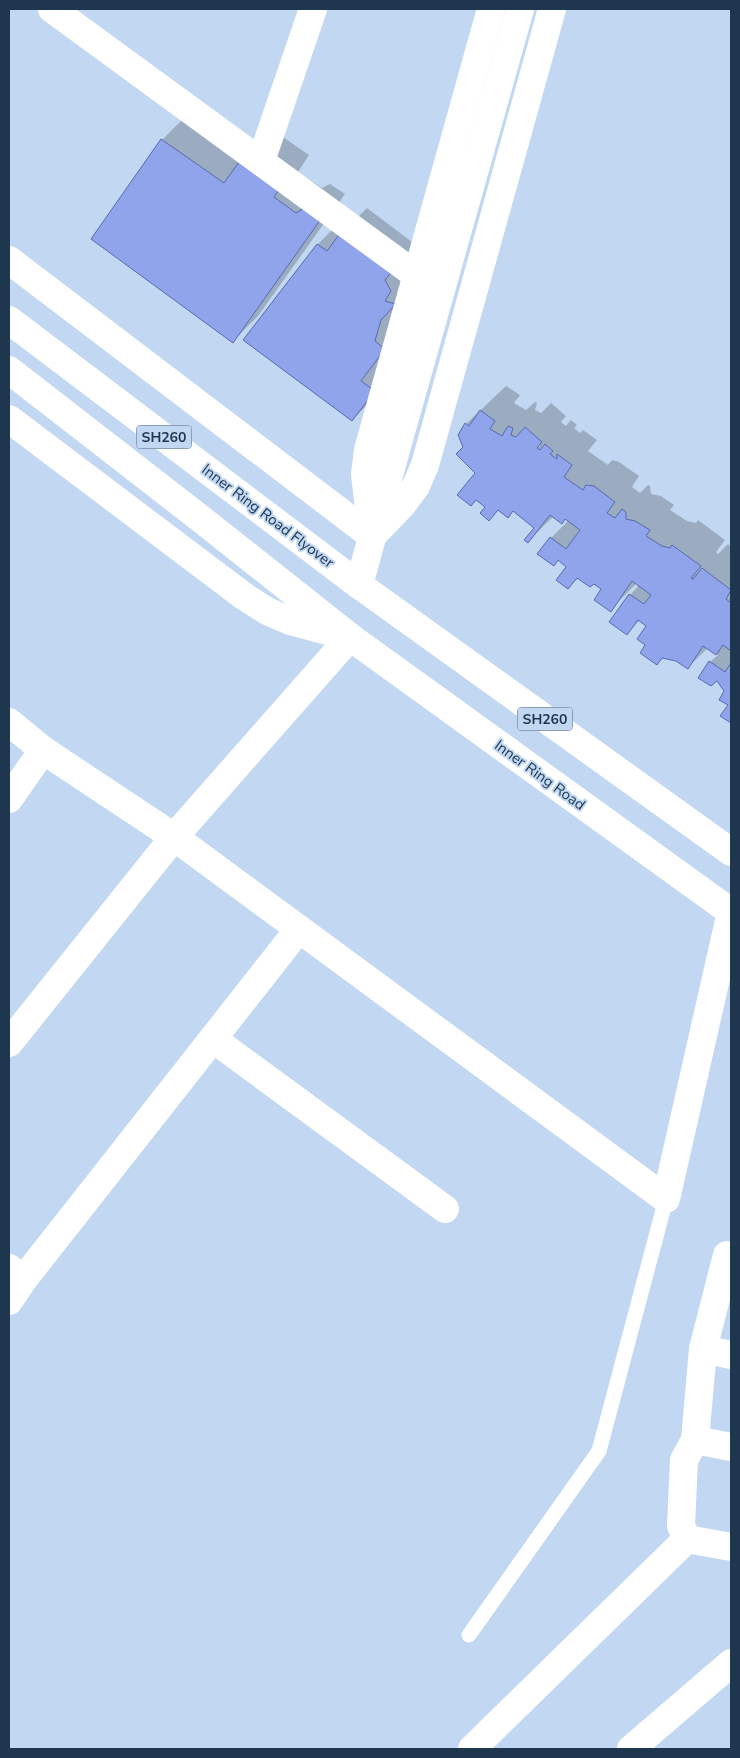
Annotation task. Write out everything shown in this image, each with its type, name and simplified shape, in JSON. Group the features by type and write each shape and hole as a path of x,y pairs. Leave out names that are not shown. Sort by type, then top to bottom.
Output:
{"main road":[{"path":"52,9 416,275"},
{"path":"261,161 313,9"},
{"path":"372,536 365,474 368,450 491,9"},
{"path":"360,585 372,536 520,9"},
{"path":"372,536 416,486 424,465 552,9"},
{"path":"9,260 372,536"},
{"name":"Inner Ring Road Flyover","path":"9,320 360,585"},
{"path":"9,370 350,637"},
{"path":"9,419 245,597 267,611 290,621 350,637"},
{"name":"SH260","path":"360,585 731,852"},
{"path":"9,1043 174,837 350,637"},
{"name":"Inner Ring Road","path":"350,637 731,912"},
{"path":"9,722 43,750 174,837 666,1199 731,912"},
{"path":"9,799 43,750"},
{"path":"14,1283 299,929"},
{"path":"213,1038 446,1209"},
{"path":"687,1539 681,1526 684,1460 695,1440 704,1349 727,1255 731,1256"},
{"path":"704,1349 731,1355"},
{"path":"695,1440 731,1448"},
{"path":"687,1539 731,1547"},
{"path":"472,1749 687,1539"},
{"path":"631,1749 731,1663"}],"lane":[{"path":"469,1635 598,1451 666,1199"}],"building":[{"path":"161,139 224,183 239,162 285,181 274,197 296,213 304,208 321,219 233,343 91,239"},
{"path":"341,232 392,271 385,280 391,291 385,301 396,304 381,320 375,341 385,349 361,381 375,391 352,421 243,340 317,244 327,251"},
{"path":"480,410 495,421 490,429 502,436 508,426 513,428 511,435 516,437 525,427 542,442 537,448 540,450 545,444 553,451 550,454 557,459 557,454 572,465 564,477 583,490 586,485 594,486 615,502 607,513 615,518 622,509 626,512 626,519 635,521 650,530 646,536 662,546 670,548 672,545 701,566 691,578 693,579 702,568 731,590 726,599 731,603 731,651 723,645 716,655 703,646 688,669 676,661 662,658 657,665 640,653 645,645 637,639 646,626 638,620 627,635 609,622 629,594 644,604 651,595 632,581 611,612 594,600 601,589 594,584 590,587 577,578 568,589 556,580 566,567 558,560 554,566 537,554 550,537 566,549 580,530 565,519 562,524 550,515 528,543 524,540 534,528 513,511 508,518 498,510 489,521 480,513 485,507 476,500 471,506 457,495 475,473 456,454 463,447 458,435 465,423 469,426"},
{"path":"709,661 725,672 731,663 731,723 720,716 728,705 719,700 724,691 717,681 711,686 698,678"}]}
